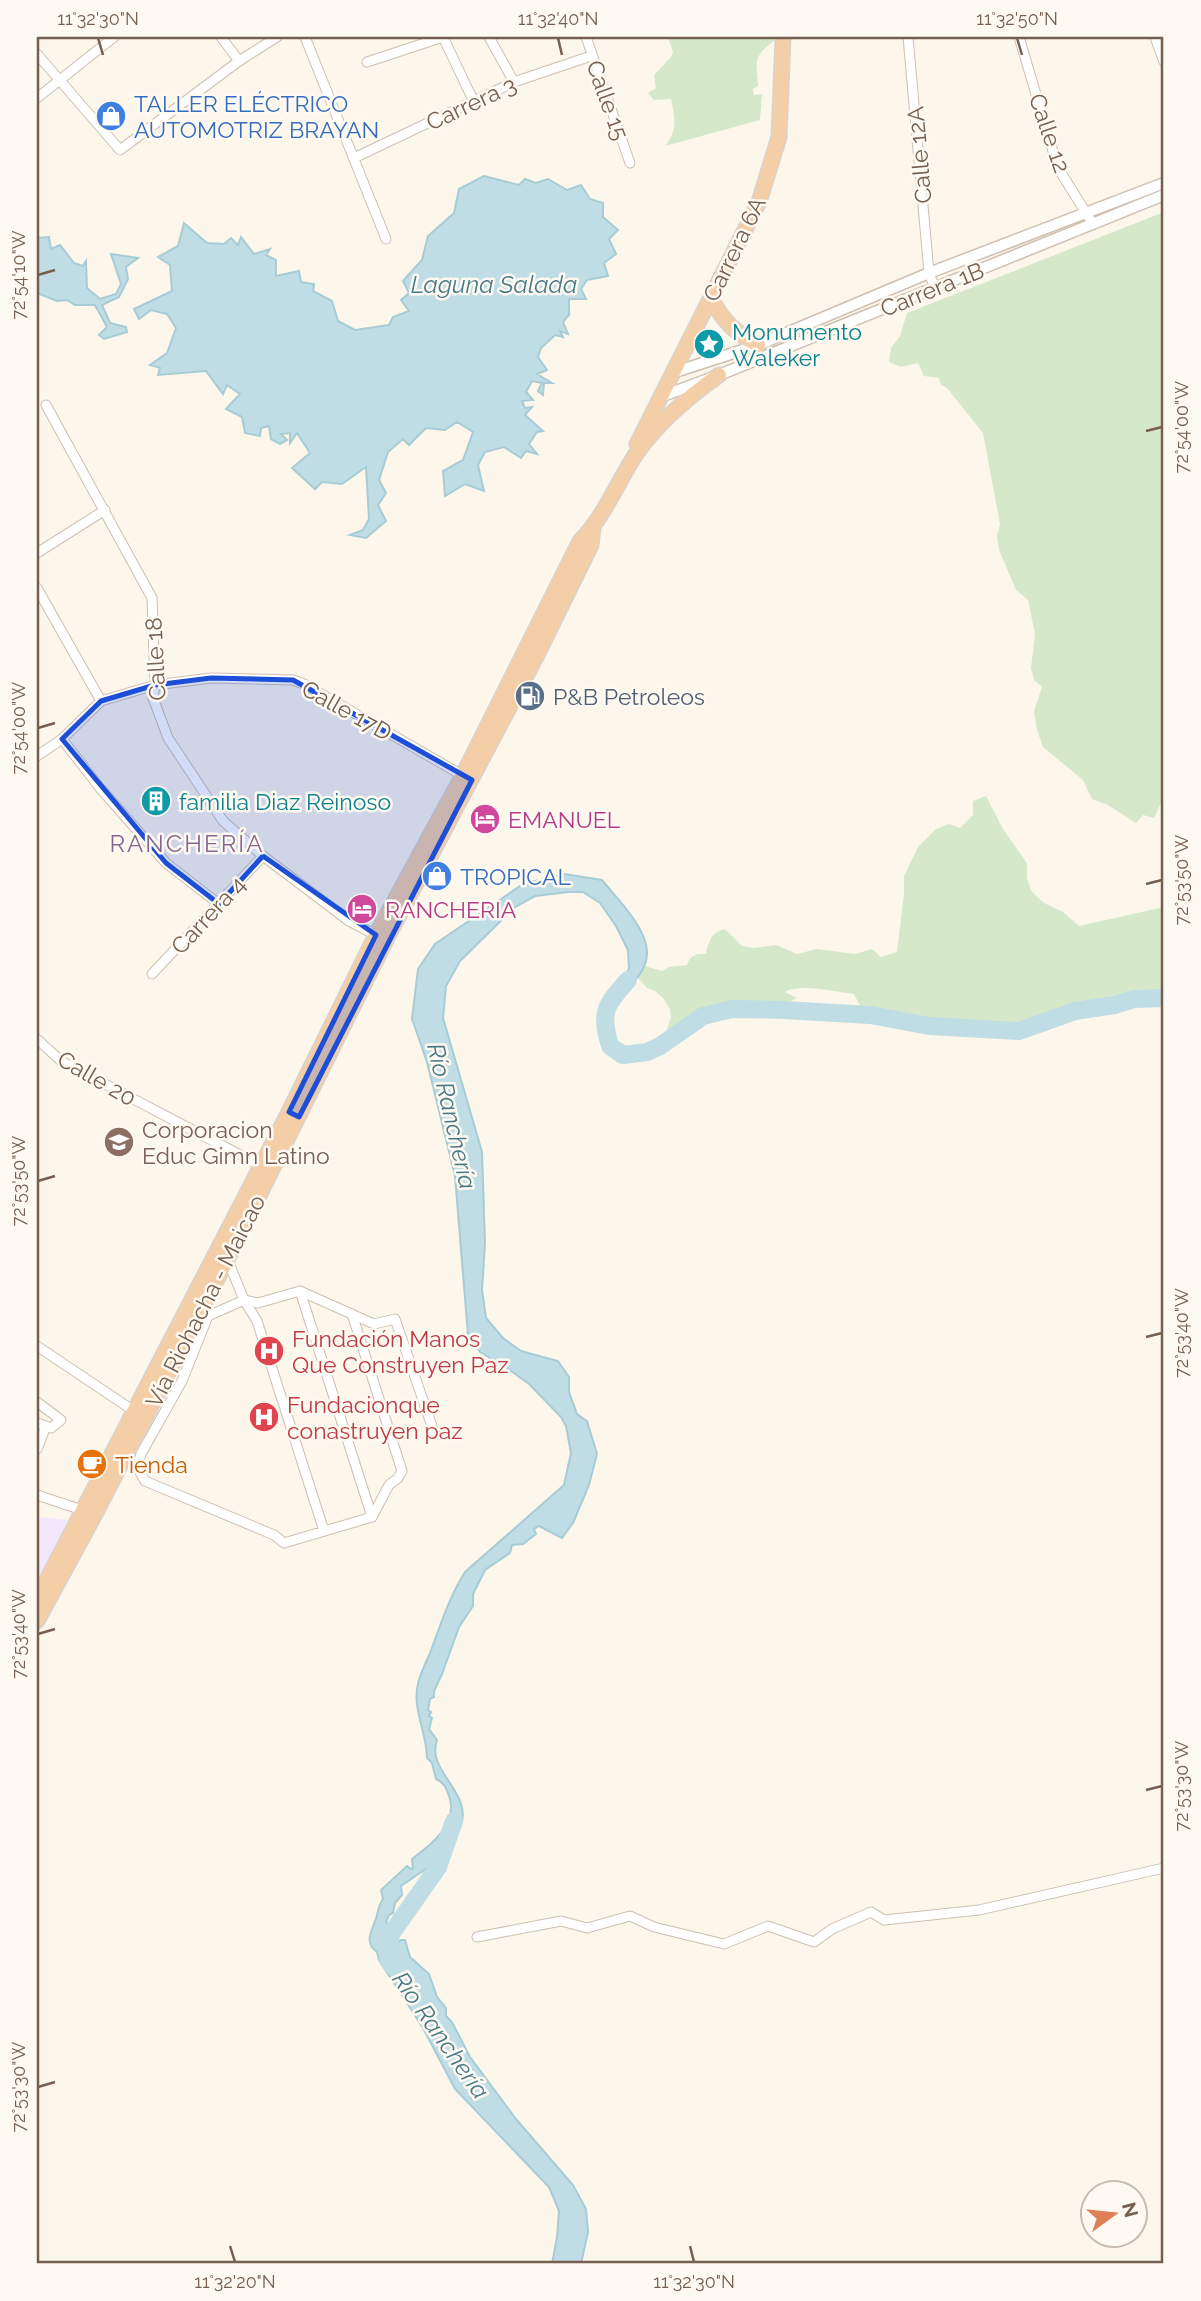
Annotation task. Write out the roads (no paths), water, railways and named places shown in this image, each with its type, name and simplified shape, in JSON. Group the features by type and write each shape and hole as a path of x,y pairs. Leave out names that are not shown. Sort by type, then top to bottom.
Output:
{"highway":[{"name":"Carrera 6A","path":"617,485 759,202 779,137 783,37"},
{"path":"711,299 730,326 758,345"},
{"path":"617,485 637,452 661,423 689,397 719,375"},
{"name":"Vía Riohacha - Maicao","path":"37,1620 266,1168 387,938 467,778 591,545 593,529 617,485"},
{"name":"Vía Riohacha - Maicao","path":"294,1114 376,935 467,778"},
{"name":"Vía Riohacha - Maicao","path":"37,1599 89,1513"}],"street":[{"path":"37,98 114,37"},
{"path":"221,37 239,61"},
{"path":"37,54 120,150 239,61 277,37"},
{"path":"305,37 386,239"},
{"path":"367,62 443,37 474,102"},
{"path":"489,37 513,82"},
{"name":"Calle 15","path":"586,37 630,163"},
{"name":"Calle 12A","path":"908,37 929,273 935,288"},
{"name":"Calle 12","path":"1019,37 1058,168 1093,224"},
{"path":"1155,37 1164,62"},
{"name":"Carrera 3","path":"354,158 513,82 591,56"},
{"name":"Carrera 1B","path":"672,373 758,345 929,273 1164,183"},
{"name":"Carrera 1B","path":"660,397 1164,195"},
{"name":"Calle 18","path":"46,405 152,598 155,685 153,698 167,738 223,821 263,856 349,921 376,935"},
{"path":"37,553 105,510"},
{"path":"37,588 101,701 62,739 37,756"},
{"name":"Calle 17D","path":"101,701 155,685 211,678 293,680 467,778"},
{"path":"62,739 100,788 166,863 219,904"},
{"name":"Carrera 4","path":"152,974 263,856"},
{"name":"Calle 20","path":"37,1039 61,1061 266,1168"},
{"path":"222,1255 257,1321 324,1531"},
{"path":"300,1291 372,1517"},
{"path":"352,1314 401,1471 398,1478 389,1485 372,1517 285,1543 274,1535 145,1480 137,1467 141,1454 182,1381 208,1316 244,1300 258,1303 300,1291 352,1314 374,1324 395,1319 435,1435"},
{"path":"37,1346 139,1415"},
{"path":"37,1402 61,1420 51,1428 41,1425 37,1449"},
{"path":"39,1496 89,1513"},
{"path":"477,1937 561,1921 587,1928 630,1916 654,1927 724,1944 768,1926 814,1942 832,1929 871,1912 884,1920 979,1910 1164,1868"}],"water":[{"name":"Laguna Salada","path":"484,176 519,185 525,179 536,183 548,179 567,190 581,185 590,199 603,203 603,217 618,230 609,239 616,254 604,263 608,276 587,280 581,289 586,299 569,299 569,315 563,322 568,334 560,331 563,337 555,335 541,348 538,357 547,370 537,374 552,383 544,383 543,395 538,391 542,383 532,381 526,392 533,400 522,401 525,408 532,407 525,415 543,431 537,432 529,444 537,454 526,451 521,458 504,447 485,452 478,465 484,491 465,484 445,496 443,471 463,460 473,432 457,422 445,430 426,428 409,445 403,439 388,452 379,480 386,493 378,505 386,521 366,538 350,535 363,530 369,519 366,467 342,484 322,482 315,489 292,468 310,453 297,433 290,443 290,433 281,434 287,440 280,444 271,439 269,426 261,428 260,436 245,433 242,417 226,409 240,394 227,385 223,394 206,371 158,375 160,368 150,365 167,353 176,328 167,314 151,310 139,319 134,309 172,291 170,265 158,257 178,246 184,223 207,243 224,244 231,238 238,245 241,237 254,254 270,249 266,255 276,260 276,276 299,271 301,282 314,284 313,291 332,301 338,321 355,330 389,325 393,317 409,311 401,300 409,293 403,281 422,260 428,236 454,213 459,189"},
{"path":"49,237 51,249 60,245 74,263 83,266 86,261 87,288 100,299 116,294 121,284 111,254 138,258 126,267 128,279 119,297 102,305 110,323 126,327 127,332 104,339 99,335 107,327 95,305 75,305 67,300 57,301 37,293 37,238"},
{"name":"Río Ranchería","path":"564,874 602,880 637,925 647,954 644,968 633,982 614,996 629,969 628,950 600,903 583,892 535,896 515,907 460,961 446,986 443,1018 482,1152 485,1243 482,1290 486,1318 503,1338 521,1351 558,1361 569,1377 569,1392 577,1414 587,1421 597,1454 589,1485 573,1523 562,1538 539,1526 534,1529 536,1534 523,1544 512,1545 510,1553 485,1570 473,1594 473,1606 459,1627 428,1710 432,1718 429,1729 437,1740 435,1752 438,1762 457,1794 463,1817 459,1830 444,1845 439,1855 434,1855 440,1859 401,1886 402,1895 386,1922 389,1925 385,1937 389,1944 394,1946 405,1940 410,1957 429,1974 437,1997 446,2008 446,2016 452,2022 470,2057 516,2119 573,2185 586,2209 588,2232 581,2264 552,2264 559,2211 549,2187 455,2089 423,2028 370,1944 370,1935 383,1899 381,1890 407,1866 413,1868 412,1859 441,1832 450,1815 447,1790 436,1779 432,1763 427,1758 417,1695 419,1679 448,1606 465,1572 564,1485 571,1453 566,1426 561,1417 529,1384 480,1352 468,1335 455,1176 427,1062 412,1019 418,969 435,944 523,884"}],"waterway":[{"name":"Río Ranchería","path":"628,980 614,996 605,1017 610,1046 623,1055 647,1052 703,1016 732,1009 870,1015 929,1026 1019,1031 1075,1011 1134,999 1164,998"},
{"name":"Río Ranchería","path":"393,1966 388,1960 391,1934 438,1867 454,1821"}],"place":[{"name":"TALLER ELÉCTRICO AUTOMOTRIZ BRAYAN","path":"111,116"},
{"name":"Monumento Waleker","path":"709,344"},
{"name":"P&B Petroleos","path":"530,696"},
{"name":"familia Diaz Reinoso","path":"156,801"},
{"name":"EMANUEL","path":"485,819"},
{"name":"TROPICAL","path":"437,876"},
{"name":"RANCHERIA","path":"362,909"},
{"name":"Corporacion Educ Gimn Latino","path":"119,1142"},
{"name":"Fundación Manos Que Construyen Paz","path":"269,1351"},
{"name":"Fundacionque conastruyen paz","path":"264,1417"},
{"name":"Tienda","path":"92,1464"}],"district":[{"name":"RANCHERÍA","path":"187,843"}]}
